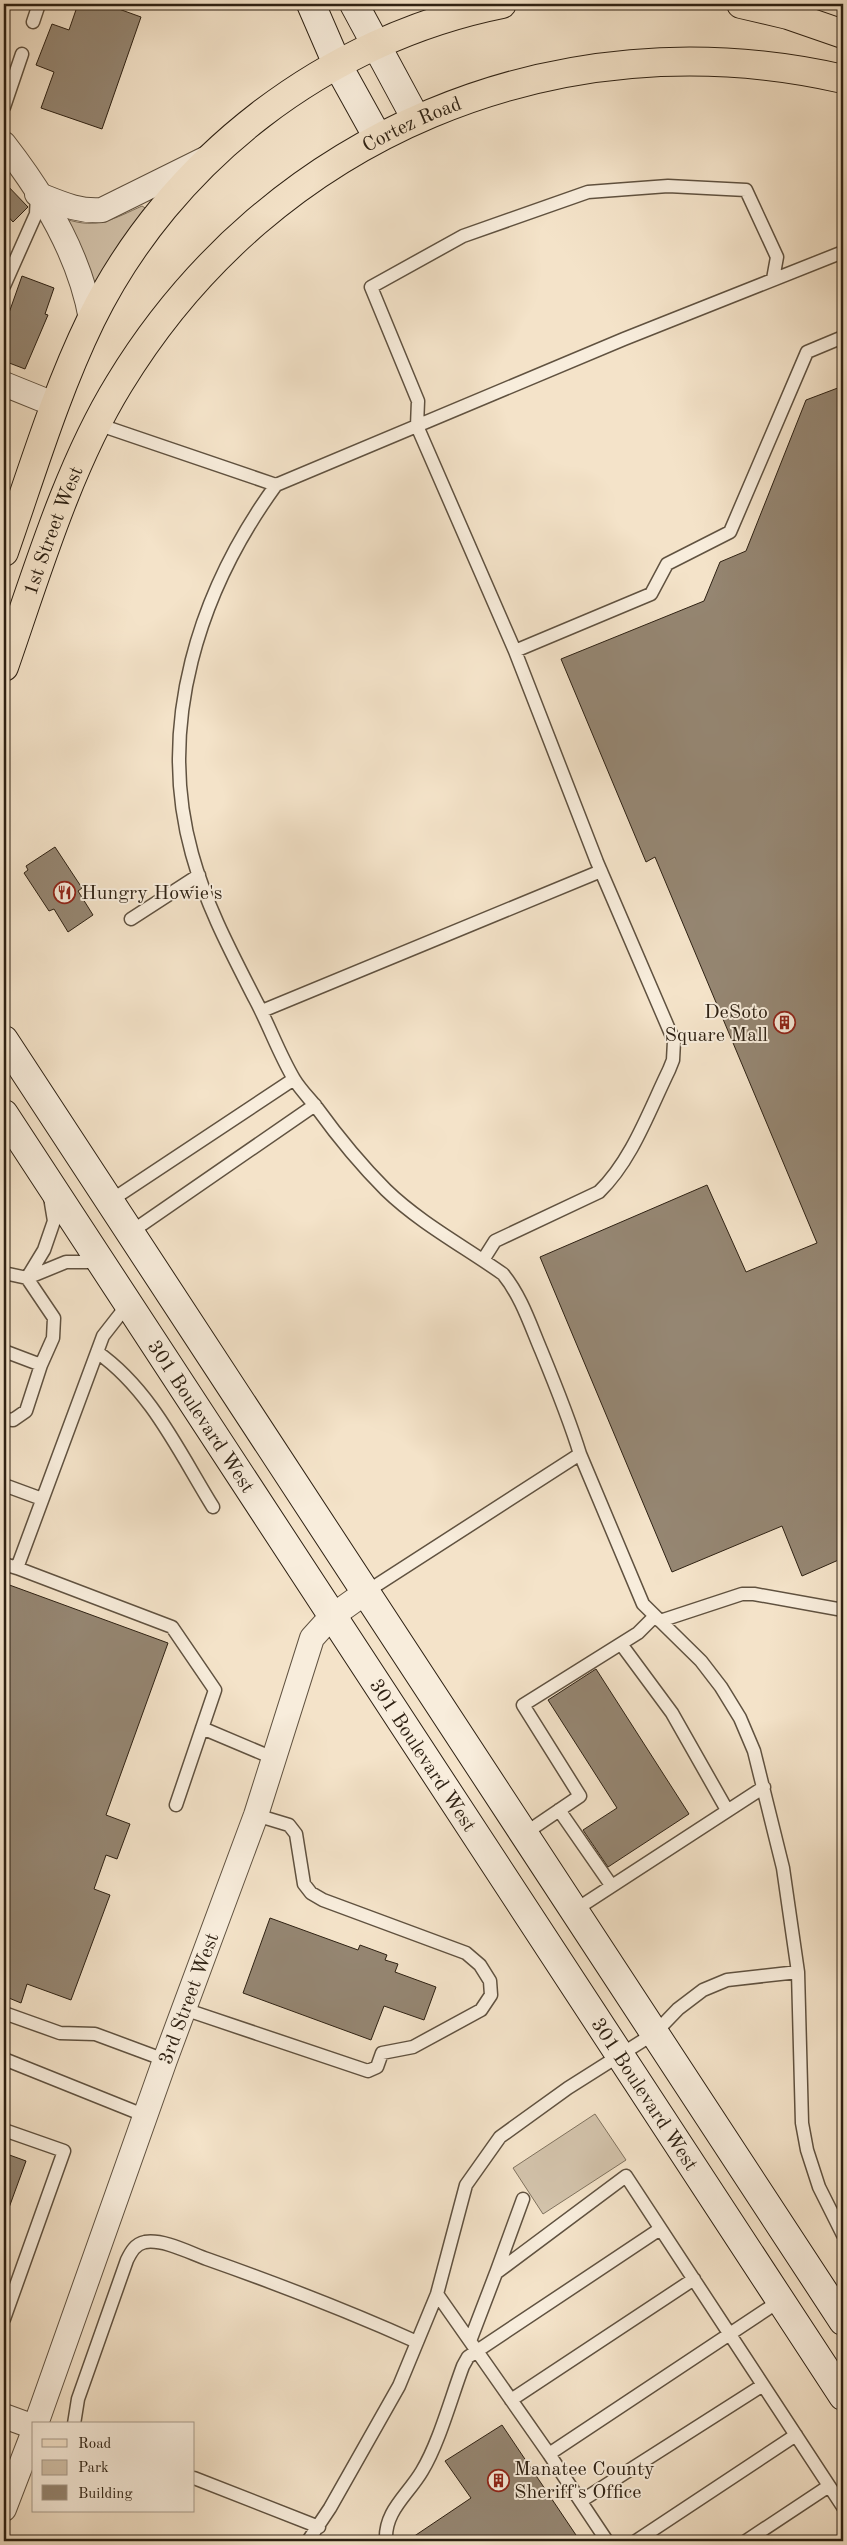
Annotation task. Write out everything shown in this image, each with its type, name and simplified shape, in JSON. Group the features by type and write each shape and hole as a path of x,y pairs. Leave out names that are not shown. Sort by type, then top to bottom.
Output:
{"main road":[{"path":"311,4 337,64 378,138"},
{"path":"354,4 378,44 416,118"},
{"path":"4,552 56,405 91,319 114,278 145,232 175,194 214,154 280,100 337,64 378,44 435,22 502,4"},
{"path":"741,4 792,10"},
{"path":"762,4 792,10 838,32"},
{"name":"Cortez Road","path":"97,424 117,387 157,327 215,260 248,228 299,187 378,138 416,118 497,90 602,67 677,62 714,62 786,68 843,79"},
{"name":"1st Street West","path":"4,667 69,489 97,424"},
{"name":"301 Boulevard West","path":"4,1040 843,2321"},
{"name":"301 Boulevard West","path":"4,1114 843,2396"}],"street":[{"path":"4,144 37,194 66,246 84,285 91,319"},
{"path":"37,194 85,212 102,210 214,154"},
{"path":"4,384 56,405"},
{"name":"3rd Street West","path":"37,2422 165,2060 256,1815 312,1638 331,1616 366,1592"},
{"path":"4,2416 32,2426"},
{"path":"4,2509 32,2436"}],"lane":[{"path":"33,22 39,4"},
{"path":"4,107 22,54"},
{"path":"483,1260 494,1241 599,1192 609,1183 625,1158 673,1060 674,1050 671,1032 601,871 514,652 417,426 418,401 371,287 463,236 588,192 668,186 746,190 777,257 773,279"},
{"path":"4,286 36,214 37,194"},
{"path":"843,252 624,339 276,485 251,520 221,581 196,647 182,699 179,728 181,788 186,828 199,874 217,923 294,1079 336,1134 388,1191 412,1212 503,1274 518,1297 569,1421 580,1454 643,1604 701,1662 721,1687 740,1718 754,1751 783,1868 798,1972 802,2123 807,2150 819,2188 843,2236"},
{"path":"514,652 650,594 667,564 730,532 807,352 843,337"},
{"path":"97,424 276,485"},
{"path":"262,1011 601,871"},
{"path":"132,918 199,874"},
{"path":"110,1201 294,1079"},
{"path":"131,1232 315,1105"},
{"path":"27,1278 44,1250 54,1221 48,1182"},
{"path":"4,1274 27,1278 66,1262 100,1262"},
{"path":"4,1418 13,1420 26,1411 41,1365 53,1338 54,1318 27,1278"},
{"path":"17,1568 103,1336 128,1304"},
{"path":"4,1351 41,1365"},
{"path":"97,1352 108,1360 143,1395 213,1507"},
{"path":"366,1592 580,1454"},
{"path":"4,1485 42,1499"},
{"path":"4,1564 172,1627 215,1690 176,1805"},
{"path":"524,1834 580,1796 523,1705 638,1633 657,1618 742,1594 754,1594 843,1610"},
{"path":"621,1644 672,1713 728,1810"},
{"path":"202,1728 273,1758"},
{"path":"575,1910 764,1786"},
{"path":"559,1810 611,1885"},
{"path":"184,2009 368,2071 377,2067 382,2053 413,2047 481,2010 491,1995 490,1981 486,1973 466,1953 340,1906 311,1893 304,1884 296,1834 289,1825 256,1815"},
{"path":"308,2541 319,2527 399,2386 437,2294 466,2185 500,2137 568,2088 655,2033 678,2009 713,1985 727,1980 798,1972"},
{"path":"4,2013 60,2033 95,2034 165,2060"},
{"path":"4,2059 146,2116"},
{"path":"4,2130 64,2151 4,2319"},
{"path":"496,2273 626,2176 843,2507"},
{"path":"386,2541 385,2528 397,2504 423,2471 462,2366 473,2345 496,2273 524,2199"},
{"path":"473,2345 660,2229"},
{"path":"74,2422 78,2400 127,2260 134,2247 145,2242 167,2245 223,2265 348,2311 417,2342"},
{"path":"511,2400 694,2280"},
{"path":"437,2294 549,2454 607,2541"},
{"path":"549,2454 781,2300"},
{"path":"580,2501 763,2385"},
{"path":"636,2541 796,2436"},
{"path":"195,2478 319,2527"},
{"path":"746,2541 829,2486"}],"green space":[{"path":"142,206 147,209 98,283 94,283 66,219 77,222 97,223"},
{"path":"595,2114 626,2160 543,2214 513,2168"}],"building":[{"path":"78,4 105,4 141,17 102,129 41,108 54,72 36,65 52,24 69,30"},
{"path":"4,182 28,207 13,222 4,212"},
{"path":"22,276 54,288 45,314 48,315 25,369 4,361 4,327"},
{"name":"DeSoto Square Mall","path":"843,386 843,1558 802,1576 782,1526 672,1572 540,1257 707,1185 746,1272 817,1243 655,857 646,862 561,659 704,601 720,562 746,551 806,400"},
{"path":"55,847 82,888 78,891 93,915 68,932 54,909 49,911 24,873 28,870 26,866"},
{"path":"4,1583 168,1643 106,1815 130,1824 117,1859 106,1855 94,1889 110,1895 71,2000 27,1984 21,2003 4,1996"},
{"path":"596,1669 689,1814 608,1867 583,1830 617,1808 548,1700"},
{"path":"270,1918 358,1950 360,1945 387,1955 385,1960 398,1964 395,1972 436,1987 424,2020 384,2006 371,2040 243,1993"},
{"path":"4,2153 26,2161 6,2216 4,2216"},
{"name":"Manatee County Sheriff's Office","path":"502,2425 580,2541 407,2541 471,2498 445,2461"}],"place":[{"name":"Hungry Howie's","path":"65,892"},
{"name":"DeSoto Square Mall","path":"784,1023"},
{"name":"Manatee County Sheriff's Office","path":"498,2480"}]}
